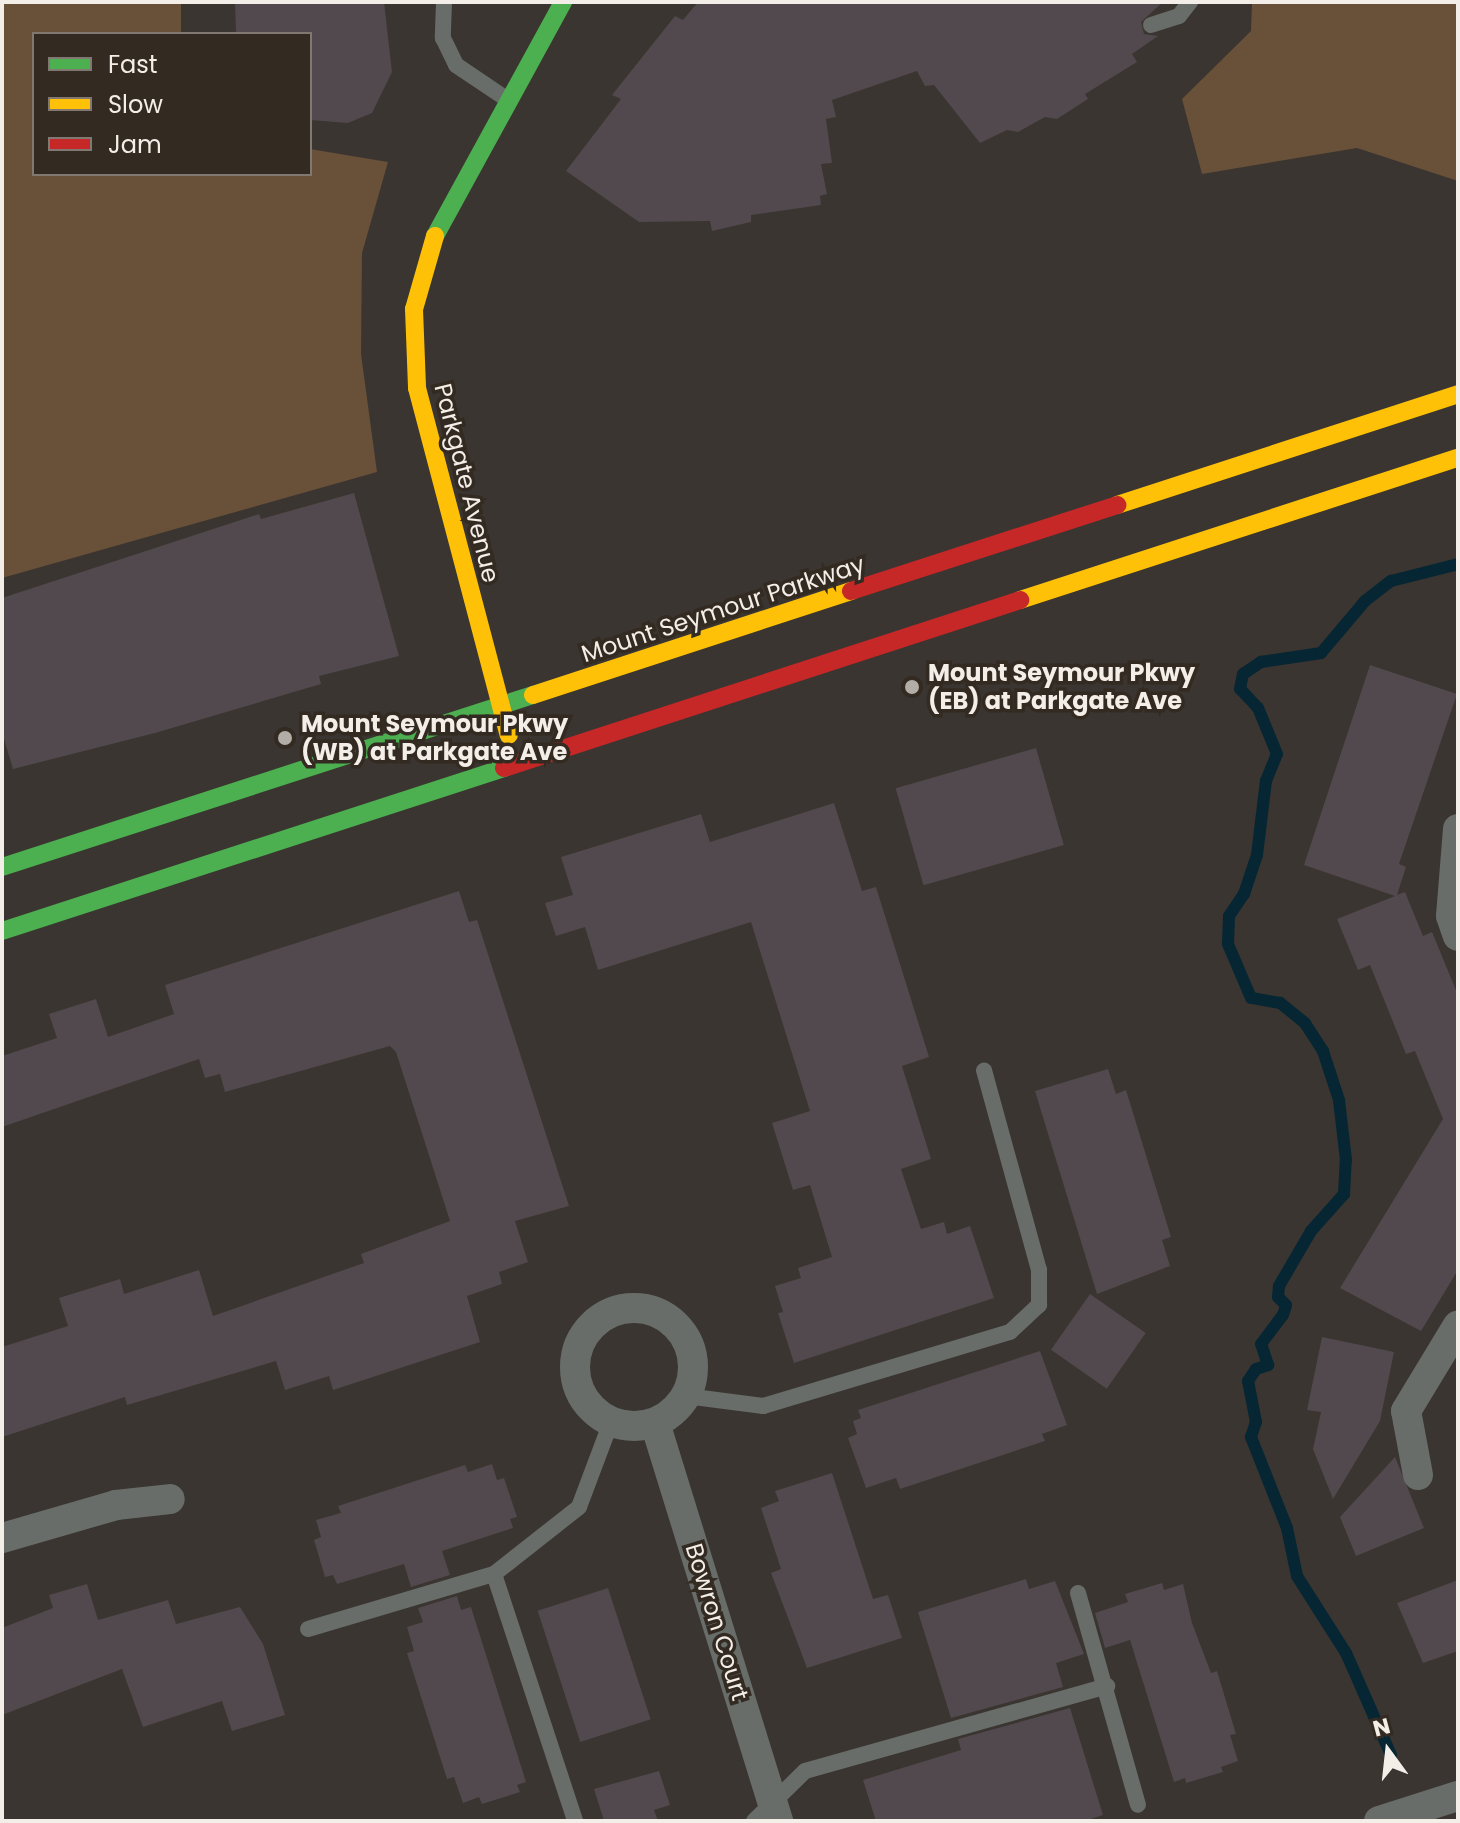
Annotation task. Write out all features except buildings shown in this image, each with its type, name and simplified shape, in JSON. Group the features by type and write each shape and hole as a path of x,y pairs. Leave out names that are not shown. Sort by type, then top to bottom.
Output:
{"main road":[{"name":"Parkgate Avenue","path":"518,766 429,443 417,388 414,321 431,243 563,2"},
{"name":"Mount Seymour Parkway","path":"2,867 1458,394"},
{"path":"2,931 518,766 1458,458"}],"street":[{"path":"1458,829 1451,916 1458,936"},
{"path":"639,1307 665,1315 686,1337 694,1366 686,1396 655,1423 634,1427 611,1422 588,1405 575,1378 577,1351 590,1327 612,1312 639,1307"},
{"path":"1418,1475 1406,1411 1458,1325"},
{"name":"Bowron Court","path":"655,1423 768,1815"},
{"path":"2,1538 116,1505 170,1499"},
{"path":"1379,1821 1458,1796"}],"lane":[{"path":"444,2 443,38 456,65 508,100"},
{"path":"1151,25 1179,16 1190,2"},
{"path":"686,1396 763,1406 1010,1332 1039,1305 1039,1270 984,1070"},
{"path":"308,1629 494,1574 579,1507 611,1422"},
{"path":"494,1574 575,1821"},
{"path":"1078,1593 1107,1686 1138,1805"},
{"path":"768,1815 805,1771 1107,1686"}],"shaded area":[{"path":"2,2 181,2 181,32 32,32 32,176 312,176 312,149 388,162 362,253 361,354 377,472 2,578"},
{"path":"1252,2 1458,2 1458,181 1357,148 1202,174 1182,99 1251,31"}],"waterway":[{"path":"1391,1755 1346,1653 1297,1576 1287,1528 1251,1437 1256,1422 1248,1381 1256,1369 1268,1365 1261,1344 1283,1315 1286,1305 1278,1297 1279,1286 1311,1231 1344,1194 1346,1160 1339,1100 1323,1051 1305,1023 1280,1003 1251,998 1228,944 1229,916 1244,894 1257,855 1266,781 1277,754 1258,708 1240,689 1243,674 1261,662 1321,653 1365,601 1391,581 1458,564"}],"traffic: fast":[{"path":"435,236 563,2"},
{"path":"2,867 533,695"},
{"path":"2,931 504,768"}],"traffic: slow":[{"path":"435,236 414,309 417,388 509,735"},
{"path":"1117,505 1458,394"},
{"path":"1020,600 1458,458"},
{"path":"533,695 851,591"}],"traffic: jam":[{"path":"851,591 1117,505"},
{"path":"504,768 1020,600"}],"place":[{"name":"Mount Seymour Pkwy (EB) at Parkgate Ave","path":"912,687"},
{"name":"Mount Seymour Pkwy (WB) at Parkgate Ave","path":"285,738"}]}
